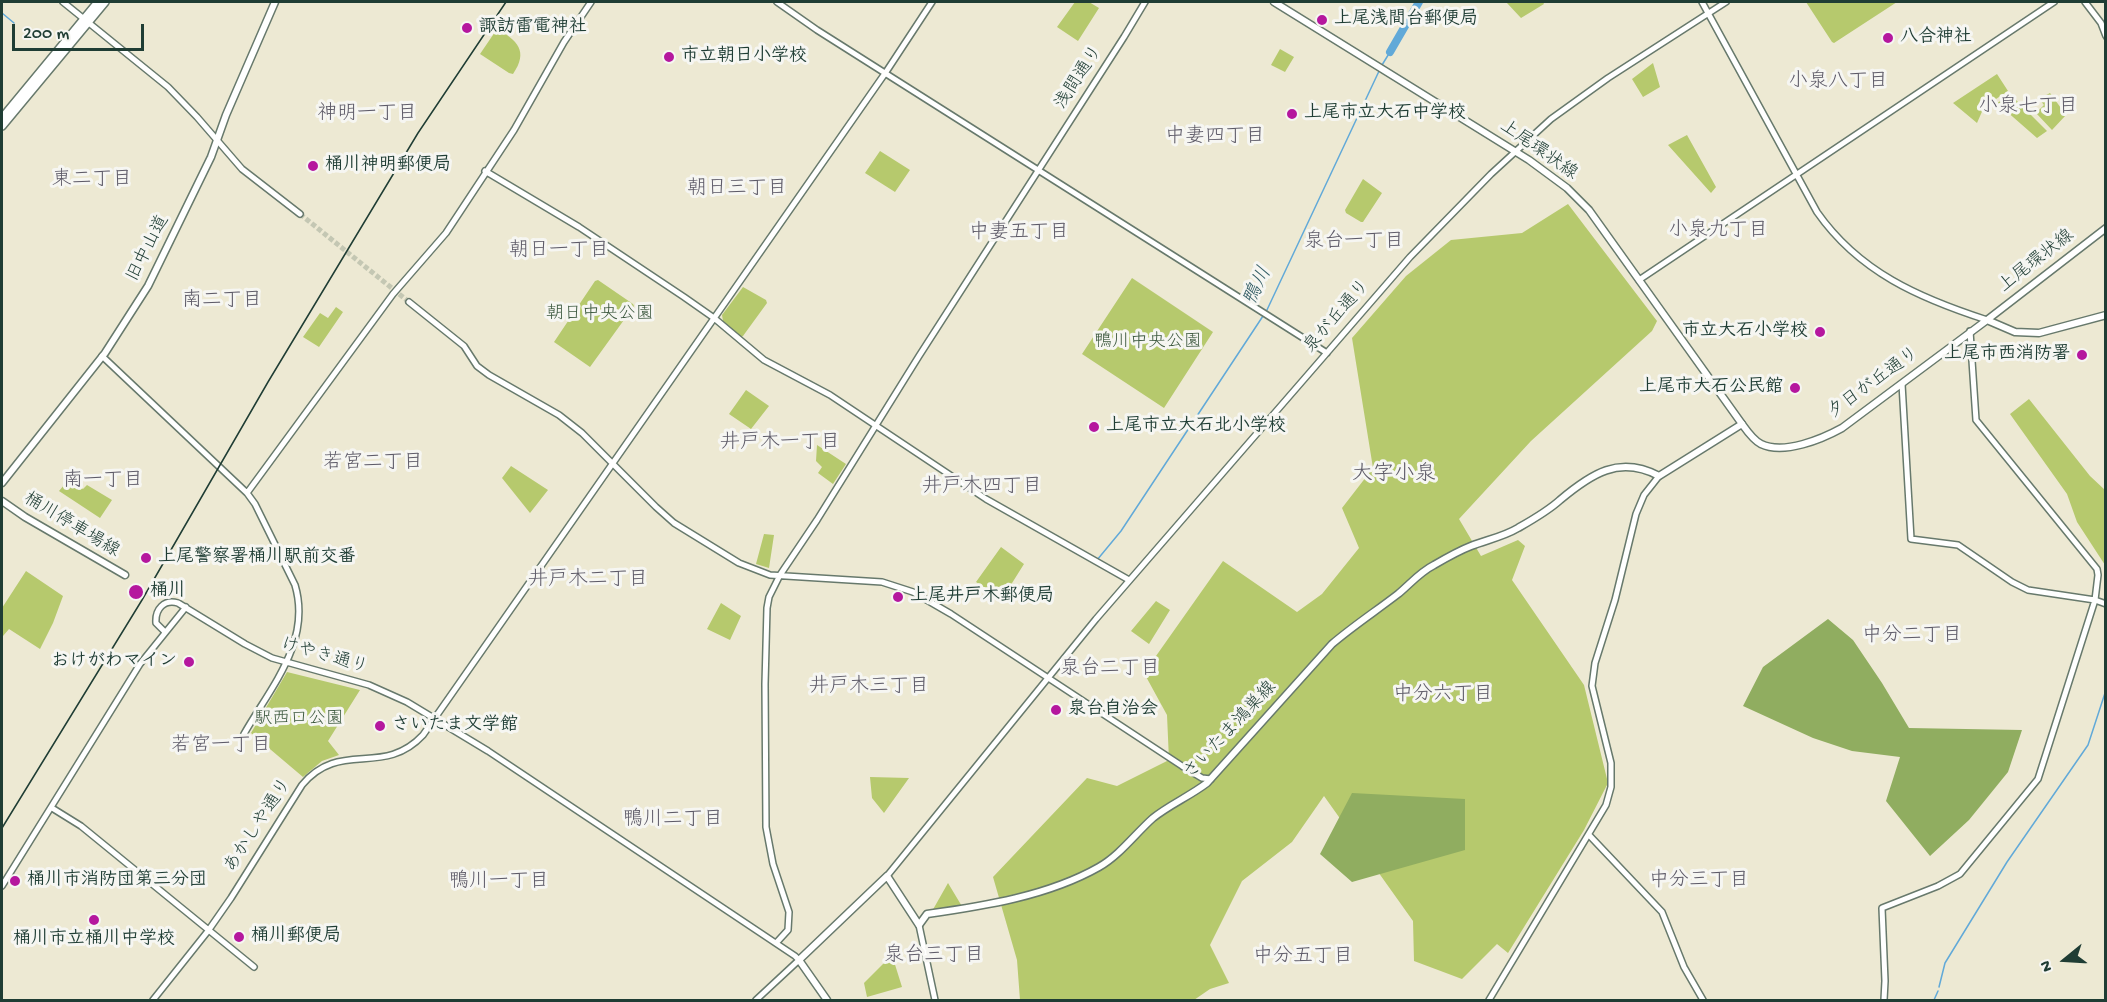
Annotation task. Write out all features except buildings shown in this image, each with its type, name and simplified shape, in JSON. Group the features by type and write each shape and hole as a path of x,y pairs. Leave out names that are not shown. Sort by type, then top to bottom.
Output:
{"highway":[{"path":"2,126 98,2"},
{"path":"2,119 86,20 105,2"}],"main road":[{"name":"旧中山道","path":"2,483 102,356 148,286 217,141 274,2"},
{"name":"上尾環状線","path":"1274,2 1514,151 1554,177 1579,198 1742,424"},
{"name":"上尾環状線","path":"1987,320 2106,228"},
{"path":"1987,320 2015,332 2039,333 2106,315"},
{"name":"夕日が丘通り","path":"1742,424 1754,440 1770,447 1782,448 1825,437 1842,428 1987,320"},
{"path":"1659,476 1742,424"},
{"name":"さいたま鴻巣線","path":"919,925 927,914 995,903 1073,881 1101,866 1155,817 1189,796 1210,779 1332,644 1430,567 1470,546 1516,530 1559,501 1581,482 1604,471 1636,467 1644,468 1659,476"},
{"name":"桶川停車場線","path":"2,501 124,575"},
{"path":"827,1000 799,960 887,876 919,925"}],"street":[{"path":"63,2 168,87 198,117 242,170 300,214"},
{"path":"247,493 393,294 446,233 591,2"},
{"path":"777,2 817,30 1327,353"},
{"name":"あかしや通り","path":"153,1000 208,931 311,775 341,760 385,758 402,752 423,735 886,72 932,2"},
{"name":"浅間通り","path":"777,942 788,930 789,912 773,864 766,826 764,740 769,597 780,575 1145,2"},
{"path":"1702,2 1796,176 1817,212 1837,237 1882,275 1905,288 1946,306 1987,320"},
{"name":"泉が丘通り","path":"887,876 1129,580 1410,257 1514,151 1580,97 1726,2"},
{"path":"1639,280 2054,2"},
{"path":"2085,2 2101,23 2106,36"},
{"path":"485,171 579,227 714,318 764,360 830,395 986,499 1129,580"},
{"path":"409,302 464,346 477,366 559,415 582,433 674,523 745,566 770,575 882,582 913,592 951,614 1182,766 1202,778 1210,779"},
{"path":"1884,1000 1882,908 1938,886 1960,874 2038,779 2095,600 2097,569 1976,420 1970,331"},
{"path":"102,356 247,493 255,504 290,574 298,597 298,628 294,645 286,663 244,734"},
{"path":"1902,384 1911,539 1958,545 2012,582 2028,590 2095,600 2106,604"},
{"path":"1489,1000 1606,805 1612,777 1611,763 1592,686 1595,663 1615,600 1635,514 1644,495 1659,476"},
{"path":"2,886 140,664 186,607 171,601 162,606 155,621 164,632"},
{"name":"けやき通り","path":"186,607 245,644 286,663 383,690 434,718 777,942 799,960"},
{"path":"52,808 81,826 254,967"},
{"path":"1588,835 1662,912 1684,968 1702,1000"},
{"path":"919,925 935,1000"},
{"path":"756,1000 799,960"}],"green space":[{"path":"1075,2 1089,2 1099,8 1078,41 1057,27"},
{"path":"1506,2 1543,2 1544,4 1521,18"},
{"path":"1806,2 1897,2 1834,43"},
{"path":"497,29 510,37 518,47 520,59 513,74 480,54"},
{"path":"1280,49 1294,57 1285,72 1271,65"},
{"path":"1653,63 1660,87 1643,97 1632,79"},
{"path":"1997,74 2008,91 1984,107 1977,123 1953,103"},
{"path":"2050,93 2066,115 2052,130 2036,113 2044,105 2039,99"},
{"path":"2011,95 2047,131 2037,138 1997,103"},
{"path":"1687,135 1716,187 1711,193 1668,145"},
{"path":"880,151 910,170 895,192 865,173"},
{"path":"1363,179 1382,193 1361,222 1345,210"},
{"path":"1568,204 1657,321 1652,331 1531,441 1459,519 1481,556 1518,540 1525,546 1512,580 1584,685 1608,783 1584,830 1508,953 1497,944 1462,979 1414,961 1413,921 1324,796 1292,842 1242,881 1210,945 1229,983 1210,989 1194,1000 1020,1000 1017,960 993,877 1087,778 1117,786 1169,760 1167,715 1144,673 1223,561 1297,612 1322,594 1359,548 1342,508 1373,468 1352,338 1406,276 1451,240 1522,233"},
{"name":"鴨川中央公園","path":"1132,278 1213,332 1164,408 1082,354"},
{"name":"朝日中央公園","path":"598,280 634,306 590,367 554,342 595,281"},
{"path":"743,287 766,300 767,303 741,337 723,321 722,315"},
{"path":"336,307 343,312 319,347 303,337 320,313 328,318"},
{"path":"746,390 769,406 751,429 729,414"},
{"path":"2029,399 2090,476 2105,490 2105,565 2077,522 2067,494 2010,414"},
{"path":"817,445 846,464 833,484 818,473 822,467 816,461"},
{"path":"511,466 548,490 530,513 502,478"},
{"path":"69,479 83,489 87,485 112,500 100,518 59,491"},
{"path":"764,534 774,535 769,568 756,564"},
{"path":"1001,547 1024,564 1002,599 976,582"},
{"path":"26,571 63,596 40,649 9,629 2,635 2,608"},
{"path":"1156,601 1170,610 1149,644 1131,631"},
{"path":"721,603 741,616 730,640 707,629"},
{"path":"1828,619 1853,640 1909,728 2022,730 2008,772 1969,820 1930,856 1886,801 1900,757 1852,751 1813,738 1743,706 1763,667"},
{"name":"駅西口公園","path":"287,672 360,690 328,741 339,755 322,761 303,777 251,733"},
{"path":"870,777 909,778 884,813 872,798"},
{"path":"1352,793 1465,799 1465,850 1352,882 1320,854"},
{"path":"948,883 963,908 931,913"},
{"path":"892,955 902,987 867,997 864,983"}],"waterway":[{"name":"鴨川","path":"1390,52 1419,2"},
{"path":"2,13 14,23"},
{"name":"鴨川","path":"1382,65 1390,52"},
{"name":"鴨川","path":"1266,312 1380,69"},
{"name":"鴨川","path":"1097,560 1121,531 1263,316"},
{"path":"1939,987 1945,963 2007,862 2088,745 2106,690"},
{"path":"1934,1000 1938,991"}],"tunnel":[{"path":"300,214 409,302"}],"railway":[{"path":"2,828 142,600 268,382 418,133 506,2"}],"place":[{"name":"上尾浅間台郵便局","path":"1322,20"},
{"name":"諏訪雷電神社","path":"467,28"},
{"name":"八合神社","path":"1888,38"},
{"name":"市立朝日小学校","path":"669,57"},
{"name":"上尾市立大石中学校","path":"1292,114"},
{"name":"桶川神明郵便局","path":"313,166"},
{"name":"市立大石小学校","path":"1820,332"},
{"name":"上尾市西消防署","path":"2082,355"},
{"name":"上尾市大石公民館","path":"1795,388"},
{"name":"上尾市立大石北小学校","path":"1094,427"},
{"name":"上尾警察署桶川駅前交番","path":"146,558"},
{"name":"桶川","path":"136,592"},
{"name":"上尾井戸木郵便局","path":"898,597"},
{"name":"おけがわマイン","path":"189,662"},
{"name":"泉台自治会","path":"1056,710"},
{"name":"さいたま文学館","path":"380,726"},
{"name":"桶川市消防団第三分団","path":"15,881"},
{"name":"桶川市立桶川中学校","path":"94,920"},
{"name":"桶川郵便局","path":"239,937"}],"district":[{"name":"小泉八丁目","path":"1838,83"},
{"name":"小泉七丁目","path":"2028,108"},
{"name":"神明一丁目","path":"367,115"},
{"name":"中妻四丁目","path":"1215,138"},
{"name":"東二丁目","path":"92,181"},
{"name":"朝日三丁目","path":"737,190"},
{"name":"小泉九丁目","path":"1718,232"},
{"name":"中妻五丁目","path":"1019,234"},
{"name":"泉台一丁目","path":"1354,243"},
{"name":"朝日一丁目","path":"559,252"},
{"name":"南二丁目","path":"222,302"},
{"name":"井戸木一丁目","path":"780,444"},
{"name":"若宮二丁目","path":"373,464"},
{"name":"大字小泉","path":"1394,476"},
{"name":"南一丁目","path":"103,482"},
{"name":"井戸木四丁目","path":"982,488"},
{"name":"井戸木二丁目","path":"588,581"},
{"name":"中分二丁目","path":"1912,637"},
{"name":"泉台二丁目","path":"1110,670"},
{"name":"井戸木三丁目","path":"869,688"},
{"name":"中分六丁目","path":"1443,696"},
{"name":"若宮一丁目","path":"221,747"},
{"name":"鴨川二丁目","path":"673,821"},
{"name":"中分三丁目","path":"1699,882"},
{"name":"鴨川一丁目","path":"499,883"},
{"name":"泉台三丁目","path":"934,957"},
{"name":"中分五丁目","path":"1303,958"}]}
